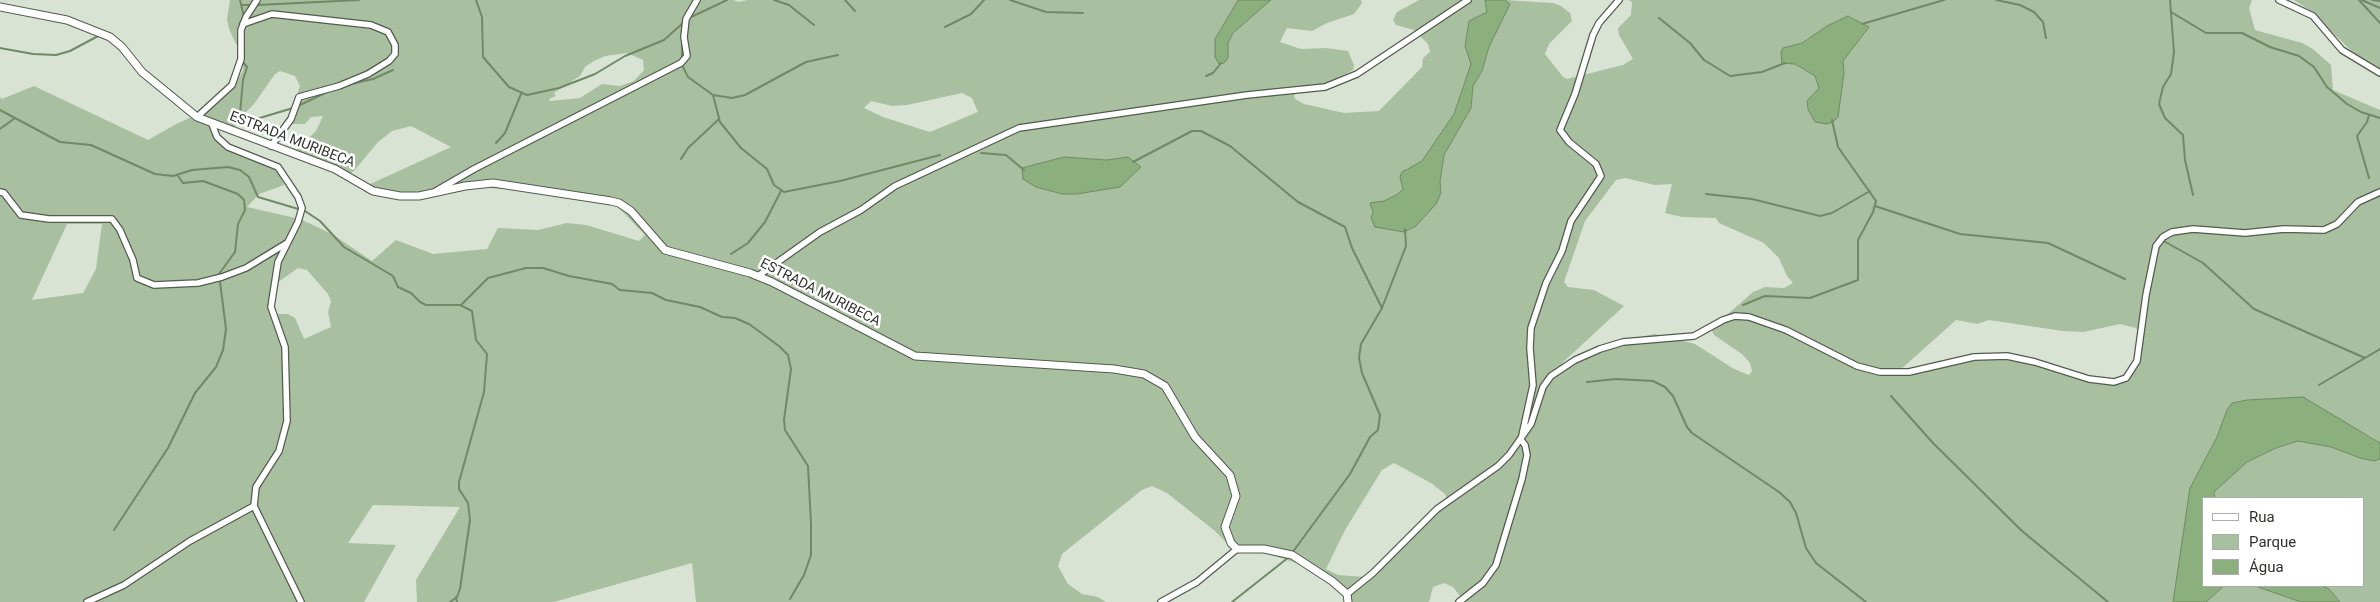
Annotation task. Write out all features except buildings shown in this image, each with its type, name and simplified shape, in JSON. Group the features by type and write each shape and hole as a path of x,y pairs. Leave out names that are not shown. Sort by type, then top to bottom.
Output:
{"street":[{"path":"197,117 224,94 234,80 240,59 241,30 257,0"},
{"path":"430,195 474,169 681,63 687,56 684,37 686,19 697,0"},
{"path":"758,276 820,232 857,212 895,186 1019,128 1237,96 1325,87 1357,74 1468,0"},
{"path":"1521,440 1533,385 1530,348 1531,328 1546,283 1562,251 1572,220 1601,176 1596,164 1569,142 1560,130 1575,94 1593,35 1600,23 1619,0"},
{"path":"2279,0 2313,16 2342,50 2380,73"},
{"name":"ESTRADA MURIBECA","path":"0,6 67,20 110,37 122,47 142,72 197,117 335,169 373,190 400,196 430,195 465,186 493,183 611,201 619,203 631,211 665,250 758,276 915,356 1114,368 1144,374 1157,380 1171,395 1201,445 1230,475 1236,496 1225,527 1225,533 1237,549"},
{"path":"243,24 272,14 371,25 388,32 395,45 395,54 389,61 368,74 339,86 299,97 291,119 270,146"},
{"path":"212,124 218,137 228,147 271,163 281,170 298,197 302,208 298,222 276,268 271,307 285,346 287,421 279,451 256,487 254,506 301,602"},
{"path":"0,192 4,192 21,216 49,219 112,219 120,230 133,260 137,278 154,285 198,283 222,277 246,268 287,244"},
{"path":"1161,602 1197,582 1237,549 1264,549 1292,555 1318,571 1347,598 1437,510 1498,466 1521,440 1531,424 1543,386 1559,370 1600,349 1623,342 1694,336 1735,316 1749,317 1786,330 1857,366 1880,372 1909,372 1974,357 2007,356 2035,362 2089,379 2114,382 2126,378 2137,361 2156,246 2162,237 2172,232 2193,229 2251,234 2284,230 2324,230 2337,224 2358,202 2380,192"},
{"path":"1459,602 1470,596 1483,583 1496,565 1527,455 1526,445 1521,440"},
{"path":"87,602 124,585 190,541 254,506"}],"green space":[{"path":"230,0 733,0 739,2 747,0 1238,0 1215,39 1228,58 1228,43 1233,33 1271,0 1361,0 1362,3 1354,14 1327,23 1312,31 1287,28 1280,42 1301,49 1326,48 1348,51 1354,65 1353,70 1326,84 1297,91 1294,95 1295,99 1304,104 1344,113 1379,111 1422,67 1423,58 1430,52 1428,44 1414,30 1396,25 1393,20 1397,12 1419,0 1485,0 1487,12 1469,21 1465,46 1471,64 1454,114 1422,161 1418,165 1407,168 1402,180 1403,189 1398,194 1384,201 1441,193 1440,181 1444,155 1471,108 1473,86 1482,71 1489,47 1509,4 1505,0 1553,3 1570,13 1572,21 1549,44 1545,54 1563,77 1567,79 1623,65 1633,59 1619,35 1618,28 1631,15 1632,2 1628,0 2252,0 2249,8 2255,30 2302,43 2313,49 2331,65 2333,90 2380,110 2380,443 2370,436 2287,398 2247,400 2232,403 2217,437 2184,540 2173,602 1465,602 1453,587 1444,583 1433,587 1429,602 1346,602 1346,599 1312,568 1256,550 1233,554 1229,545 1215,531 1167,493 1152,486 1142,490 1062,554 1058,566 1068,584 1082,594 1098,597 1106,602 696,602 692,563 554,602 417,602 416,580 460,507 373,505 348,543 396,545 364,602 0,602 0,97 2,99 34,86 148,140 178,123 202,113 233,87 243,71 243,51 236,44 229,29 227,19","holes":["1849,16 1869,27 1843,61 1844,73 1841,91 1808,109 1807,102 1819,88 1815,76 1795,64 1788,47 1797,46 1827,26","627,53 643,60 644,70 634,81 620,86 602,84 580,98 550,101 549,99 556,96 554,93 580,76 585,67 605,56","280,71 295,76 300,86 292,111 282,124 305,124 311,117 323,116 316,131 293,153 347,175 354,171 378,142 392,131 411,126 451,147 368,185 368,194 391,196 477,187 542,192 614,203 645,235 639,241 586,225 567,223 538,230 498,228 487,249 433,254 396,240 372,261 332,234 300,219 247,207 259,194 284,185 277,169 254,155 225,148 213,134 219,129 234,129 238,120 254,104 275,74","962,93 972,98 978,112 930,132 883,117 864,108 871,101 892,106 907,105","1064,157 1108,160 1128,157 1141,167 1126,181 1077,194 1062,194 1036,187 1022,168","1625,178 1655,185 1672,184 1665,213 1682,217 1716,218 1719,223 1764,243 1779,258 1787,276 1793,283 1784,288 1765,287 1753,292 1711,329 1714,335 1742,354 1750,363 1752,371 1749,375 1734,369 1695,344 1655,334 1615,342 1561,364 1624,306 1594,290 1568,287 1564,282 1585,221 1616,180","67,224 102,224 96,269 83,293 32,300","298,268 307,270 328,294 331,302 328,312 331,327 304,339 295,318 288,314 275,314 272,302 277,283","1956,320 1977,324 1989,320 2063,331 2083,332 2120,324 2136,328 2141,336 2140,351 2128,376 2107,383 2013,357 1975,358 1899,371","1394,463 1431,483 1445,494 1447,500 1414,527 1365,577 1338,575 1326,569 1345,530 1382,470"]},
{"path":"2294,0 2380,0 2380,71 2361,60 2308,9"},
{"path":"2298,441 2331,447 2360,458 2374,461 2380,459 2380,602 2340,602 2329,589 2324,587 2365,587 2365,497 2215,497 2214,492 2247,462 2276,448"},
{"path":"2223,587 2258,587 2301,602 2206,602"}],"water":[{"path":"1238,0 1271,0 1233,33 1228,43 1228,58 1224,63 1219,64 1215,57 1215,39"},
{"path":"1485,0 1505,0 1510,4 1489,47 1482,71 1473,86 1471,108 1444,155 1440,181 1441,193 1436,204 1416,226 1404,232 1375,227 1371,218 1373,212 1370,203 1384,201 1398,194 1403,189 1400,177 1402,172 1422,161 1454,114 1471,64 1465,46 1469,21 1487,12"},
{"path":"1848,16 1869,27 1843,61 1844,73 1838,117 1833,122 1827,124 1815,122 1808,109 1807,101 1819,88 1815,76 1795,64 1782,63 1781,52 1783,48 1802,43 1827,26"},
{"path":"1064,157 1107,160 1128,157 1141,167 1120,187 1077,194 1062,194 1036,187 1023,179 1022,168"},
{"path":"2303,397 2380,443 2380,459 2374,461 2360,458 2331,447 2298,441 2276,448 2247,462 2214,492 2215,497 2202,497 2202,587 2223,587 2206,602 2173,602 2190,488 2217,437 2227,410 2232,403 2247,400"},
{"path":"2258,587 2324,587 2329,589 2340,602 2301,602"}],"waterway":[{"path":"240,0 244,17"},
{"path":"257,5 359,0"},
{"path":"476,0 482,17 483,57 509,87 527,95 559,88 595,74 625,56 664,40 683,23"},
{"path":"689,18 727,0"},
{"path":"774,0 789,5 814,25"},
{"path":"845,0 855,11"},
{"path":"945,27 971,14 984,0"},
{"path":"1010,0 1046,12 1083,13"},
{"path":"1862,24 1944,0"},
{"path":"1996,0 2020,5 2034,12 2043,22 2046,38"},
{"path":"2170,0 2174,52 2171,74 2163,87 2159,104 2165,118 2183,135 2185,160 2193,195"},
{"path":"2359,0 2380,23"},
{"path":"2362,0 2380,8"},
{"path":"2372,0 2380,1"},
{"path":"242,5 252,5"},
{"path":"2171,12 2206,33 2242,33 2270,47 2299,56 2314,67 2327,87 2347,104 2361,112 2380,118"},
{"path":"1659,18 1690,43 1704,60 1730,76 1762,72 1785,63"},
{"path":"0,48 33,54 56,55 70,51 100,35"},
{"path":"682,43 682,60"},
{"path":"713,95 732,98 745,95 806,62 838,55"},
{"path":"242,61 247,67 243,80 240,114 242,118 253,120 293,108"},
{"path":"1206,76 1213,73 1221,63"},
{"path":"682,65 688,77 713,95"},
{"path":"351,84 373,79 393,70"},
{"path":"298,106 327,92"},
{"path":"496,143 505,133 521,94"},
{"path":"713,95 720,122 741,148 767,169 774,185 784,192 840,181 940,155"},
{"path":"0,110 15,118"},
{"path":"2369,115 2367,122 2357,136 2369,178"},
{"path":"0,129 15,118"},
{"path":"15,118 60,142 91,145 155,174 173,176 192,170 228,167 240,170 249,177 258,197 305,211 320,221 344,247 393,276 398,287 411,293 420,302 426,305 460,305 472,311 476,340 487,354 484,392 459,482 459,489 468,503 470,520 460,589 456,598"},
{"path":"681,159 688,148 719,119"},
{"path":"1832,120 1838,147 1869,191"},
{"path":"1133,162 1192,131 1201,131 1230,146 1298,202 1345,227 1352,248 1382,308"},
{"path":"981,153 1006,155 1024,170"},
{"path":"114,530 168,448 195,393 216,367 223,350 226,329 219,274 235,252 238,224 245,210 244,200 238,194 203,181 183,183 178,176"},
{"path":"731,254 748,243 765,222 781,191"},
{"path":"1706,194 1752,199 1820,216 1832,213 1869,191"},
{"path":"1743,305 1765,296 1810,298 1858,280 1858,240 1873,212 1876,201 1869,191"},
{"path":"1875,206 1960,234 2048,243 2125,279"},
{"path":"1382,308 1406,246 1405,229"},
{"path":"2162,240 2203,263 2254,309 2365,358"},
{"path":"462,304 488,278 526,268 543,268 569,276 612,284 620,290 652,293 666,300 700,307 722,317 735,318 749,324 779,346 788,355 791,369 784,420 785,430 808,466 811,524 811,555 804,575 790,599"},
{"path":"1292,553 1350,474 1370,437 1378,430 1380,415 1362,373 1359,358 1361,344 1382,308"},
{"path":"2365,358 2380,349"},
{"path":"2319,385 2365,358"},
{"path":"1587,382 1616,379 1653,381 1665,387 1673,396 1687,427 1692,433 1779,492 1790,502 1796,513 1806,548 1816,563 1866,602"},
{"path":"1891,396 1933,443 2022,531 2108,602"},
{"path":"1232,602 1289,557"},
{"path":"450,602 456,598"},
{"path":"456,598 457,602"}]}
